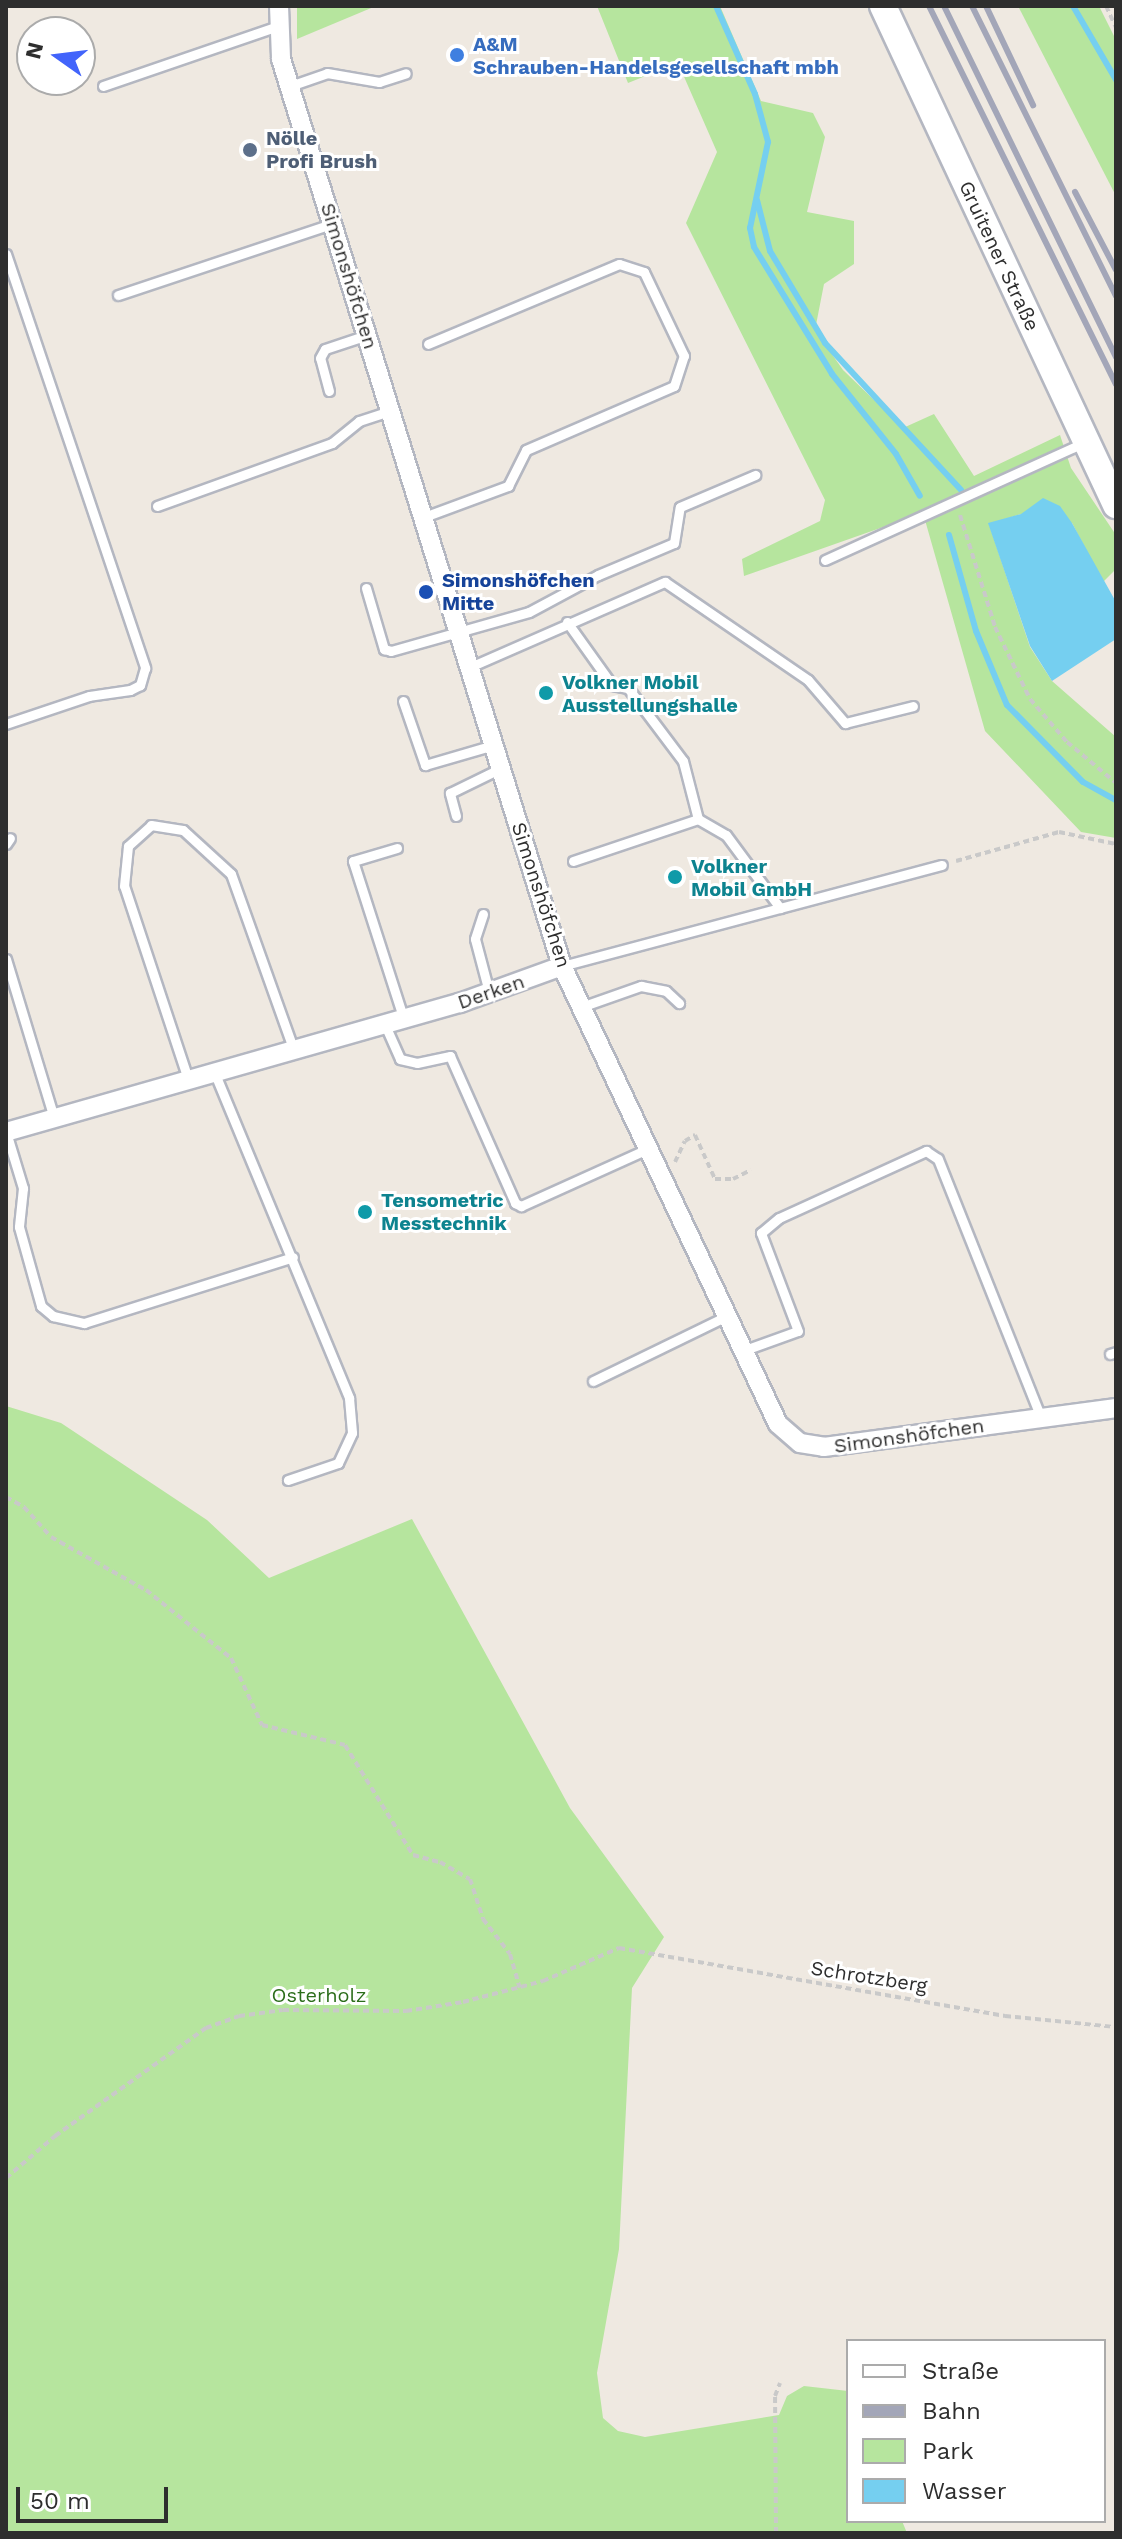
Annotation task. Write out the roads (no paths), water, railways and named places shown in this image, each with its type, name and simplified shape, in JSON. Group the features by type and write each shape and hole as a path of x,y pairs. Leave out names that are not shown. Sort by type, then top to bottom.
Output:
{"street":[{"name":"Simonshöfchen","path":"279,6 278,26 290,86 562,966 778,1424 800,1443 824,1447 1116,1408"},
{"name":"Gruitener Straße","path":"883,6 1116,505"},
{"name":"Derken","path":"6,1132 404,1020 562,966"}],"lane":[{"path":"103,86 278,26"},
{"path":"290,86 327,73 379,82 406,73"},
{"path":"118,295 332,224"},
{"path":"6,254 145,668 140,685 130,690 89,696 6,724"},
{"path":"424,517 508,486 526,450 674,386 684,356 644,272 619,264 428,344"},
{"path":"329,391 320,358 325,349 367,335"},
{"path":"157,506 332,443 359,421 390,411"},
{"path":"825,560 1086,442"},
{"path":"366,588 384,649 391,651 459,629 529,612 598,575 674,543 680,507 755,475"},
{"path":"470,667 567,622 665,582 808,680 845,723 913,706"},
{"path":"567,622 612,685 628,688 683,761 698,819 726,835 780,908"},
{"path":"403,701 425,765 494,745"},
{"path":"456,816 450,793 501,768"},
{"path":"573,861 698,819"},
{"path":"189,1082 124,886 128,846 151,825 183,830 231,874 294,1051"},
{"path":"397,848 353,861 404,1020"},
{"name":"Derken","path":"562,966 942,865"},
{"path":"483,914 475,939 489,992"},
{"path":"6,959 54,1118"},
{"path":"581,1007 641,986 666,991 679,1003"},
{"path":"385,1025 400,1059 417,1063 450,1056 515,1203 521,1206 647,1149"},
{"path":"215,1074 349,1398 352,1433 338,1463 288,1480"},
{"path":"6,1132 23,1188 19,1227 41,1306 53,1316 84,1323 293,1257"},
{"path":"742,1351 798,1331 761,1233 779,1218 926,1151 938,1159 1041,1418"},
{"path":"593,1381 725,1317"}],"water":[{"path":"1043,498 1060,506 1072,523 1116,602 1116,639 1052,681 1030,646 988,523 1021,514"}],"waterway":[{"path":"716,6 755,94 768,142 750,228 754,247 832,374 896,454 920,496"},
{"path":"1073,6 1116,80"},
{"path":"757,200 770,251 825,343 961,490"},
{"path":"949,535 976,631 1007,705 1083,782 1116,800"}],"railway":[{"path":"929,6 1116,384"},
{"path":"944,6 1116,357"},
{"path":"972,6 1116,296"},
{"path":"986,6 1033,105"},
{"path":"1075,192 1116,270"}],"place":[{"name":"A&M Schrauben-Handelsgesellschaft mbh","path":"457,55"},
{"name":"Nölle Profi Brush","path":"250,150"},
{"name":"Simonshöfchen Mitte","path":"426,592"},
{"name":"Volkner Mobil Ausstellungshalle","path":"546,693"},
{"name":"Volkner Mobil GmbH","path":"675,877"},
{"name":"Tensometric Messtechnik","path":"365,1212"}],"park label":[{"name":"Osterholz","path":"319,1995"}]}
